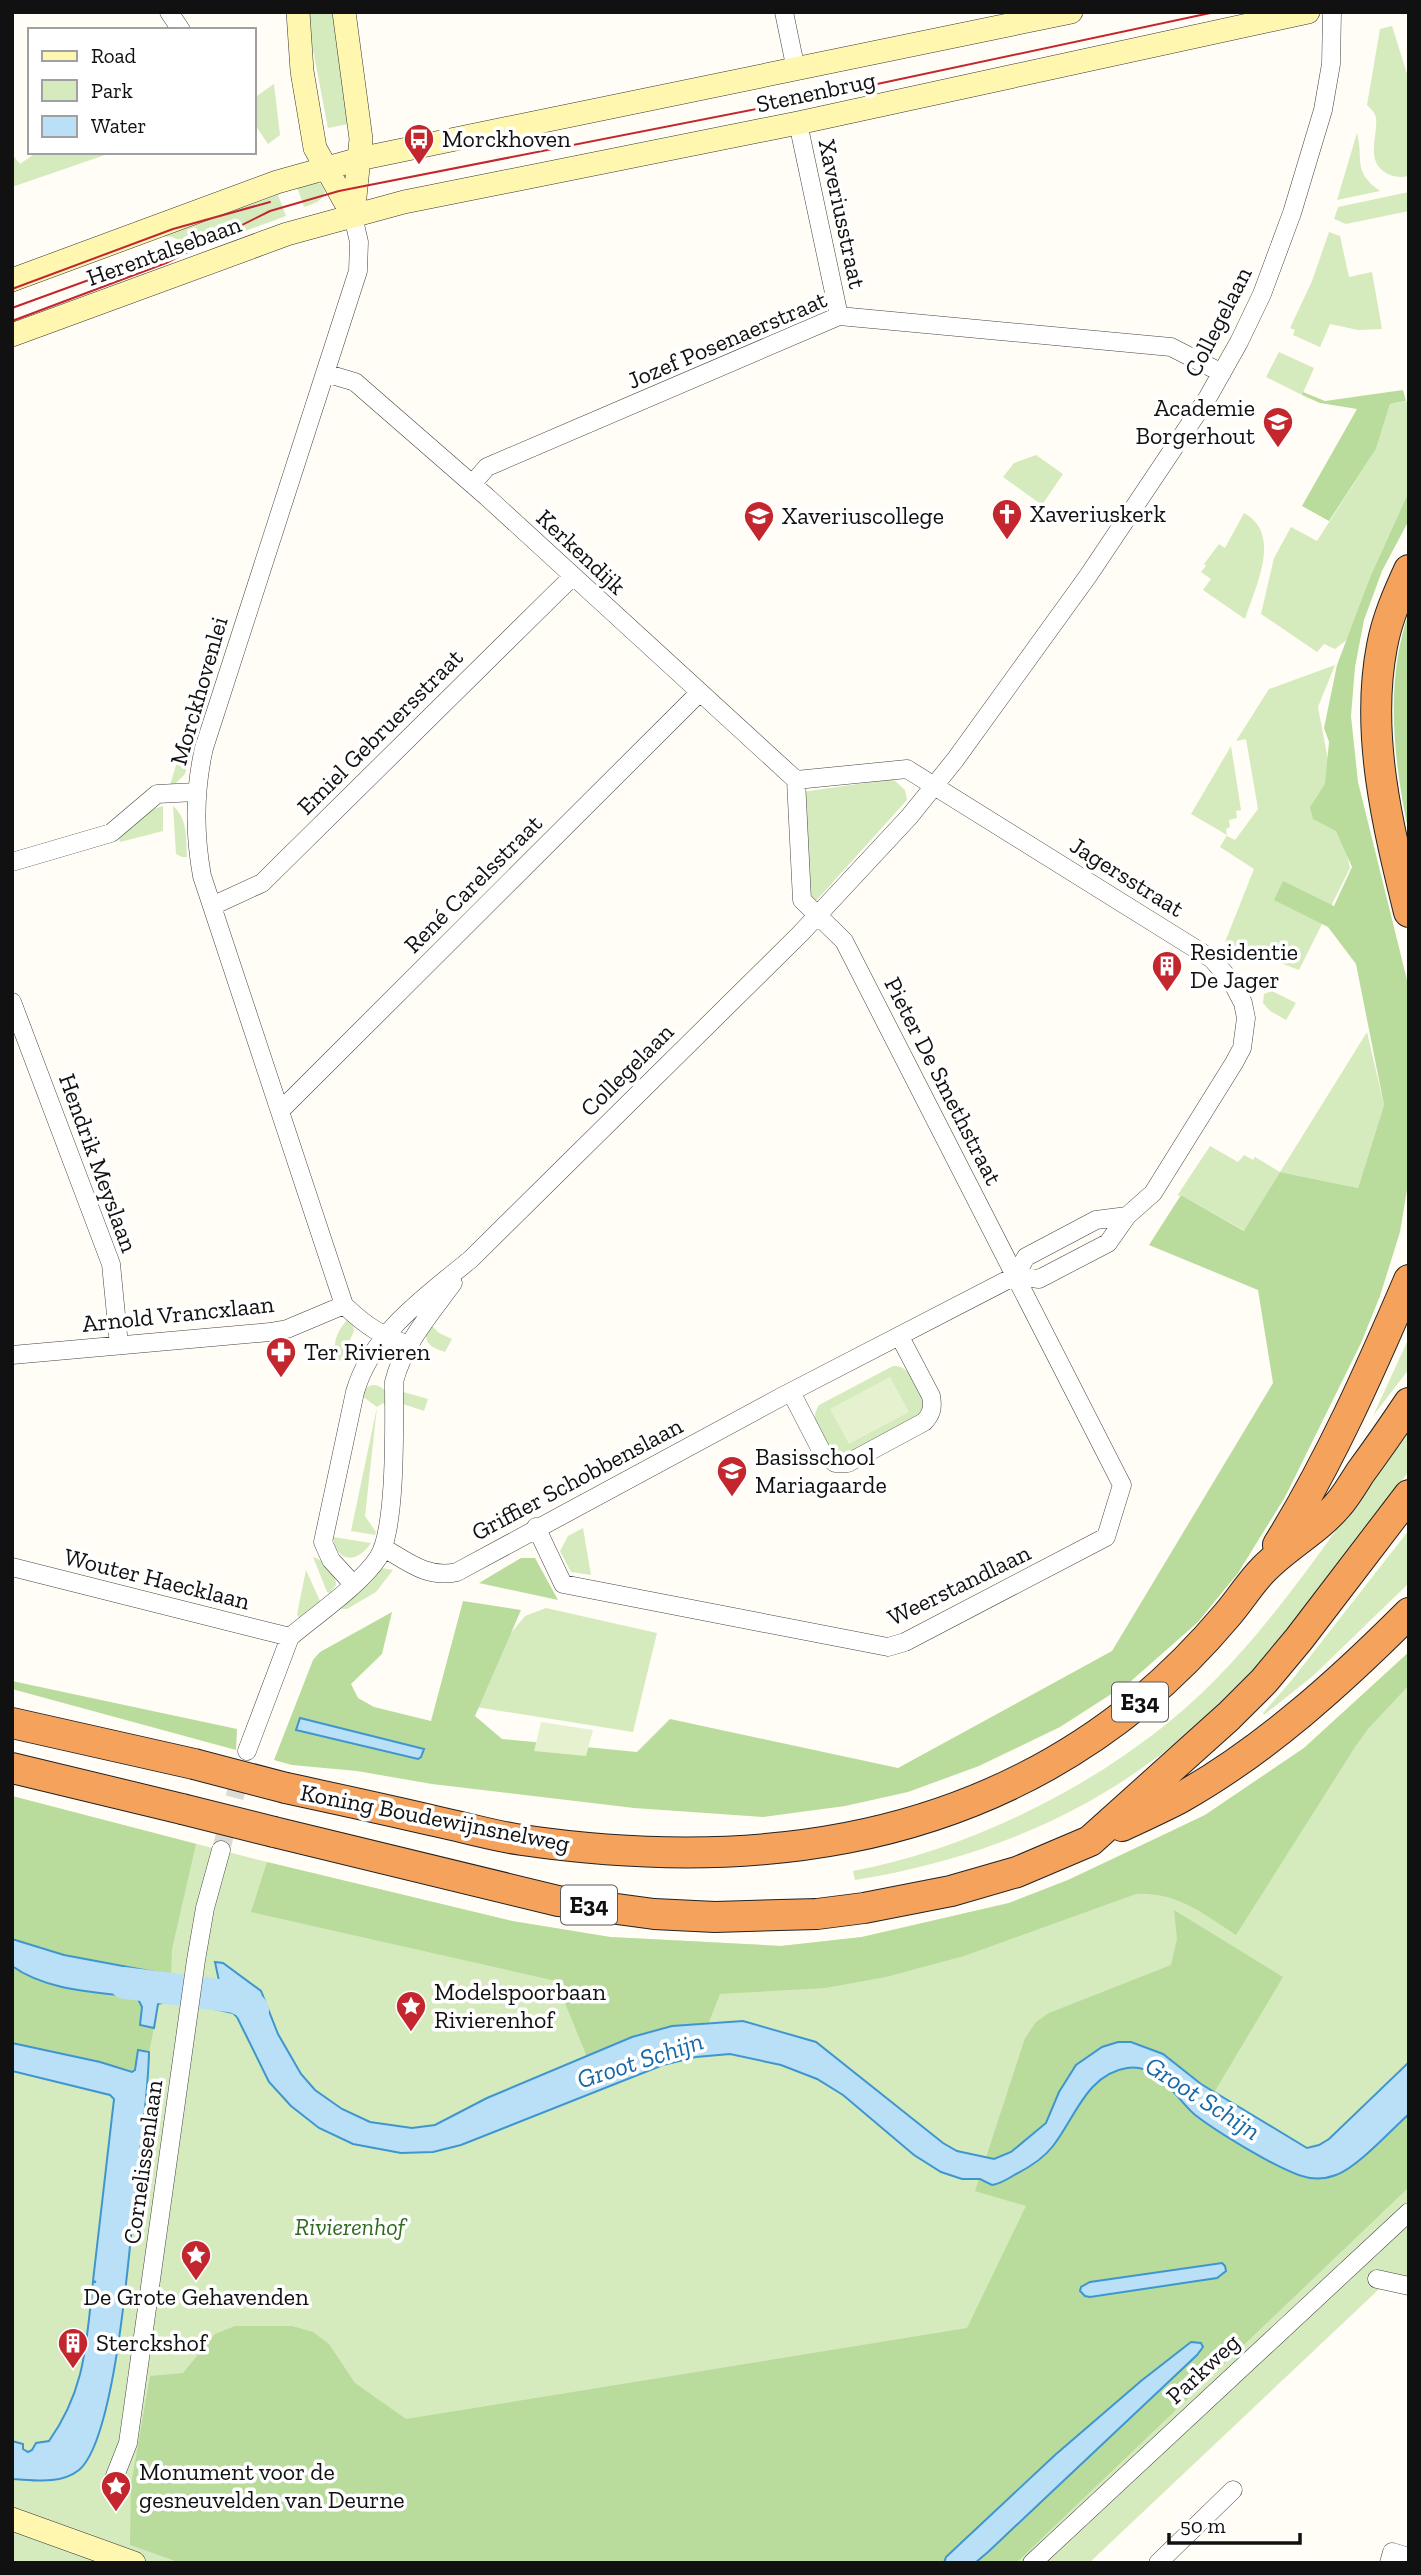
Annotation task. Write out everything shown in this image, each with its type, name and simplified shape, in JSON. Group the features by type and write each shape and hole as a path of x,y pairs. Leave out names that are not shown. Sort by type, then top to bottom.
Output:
{"highway":[{"path":"1409,570 1396,597 1382,647 1376,731 1392,833 1409,912"},
{"path":"1263,1569 1310,1494 1364,1384 1409,1280"},
{"name":"Koning Boudewijnsnelweg","path":"12,1723 194,1764 286,1788 518,1839 574,1847 682,1852 735,1851 791,1848 882,1832 991,1795 1091,1738 1139,1703 1167,1678 1227,1615 1263,1569 1338,1506 1409,1404"},
{"name":"Koning Boudewijnsnelweg","path":"12,1768 558,1900 654,1914 715,1917 817,1914 911,1900 1017,1871 1090,1841 1230,1716 1264,1681 1405,1501"},
{"path":"1090,1841 1180,1798 1240,1759 1301,1712 1409,1613"}],"main road":[{"path":"298,12 302,71 315,148 326,168 344,218"},
{"path":"344,12 362,139 344,218"},
{"name":"Stenenbrug","path":"283,180 359,159 1071,12"},
{"name":"Stenenbrug","path":"344,218 404,202 798,123 1308,12"},
{"name":"Herentalsebaan","path":"12,280 283,180"},
{"name":"Herentalsebaan","path":"12,335 287,233 344,218"},
{"path":"12,2519 134,2563"}],"street":[{"path":"169,12 180,28"},
{"path":"784,12 796,70"},
{"name":"Collegelaan","path":"353,1584 326,1552 323,1542 360,1376 373,1352 416,1305 471,1259 818,915 935,786 1096,565 1183,437 1222,373 1262,294 1310,160 1328,86 1333,41 1332,12"},
{"name":"Xaveriusstraat","path":"798,123 839,316"},
{"name":"Morckhovenlei","path":"344,218 359,242 358,271 204,748 196,792 198,852 212,906 344,1305"},
{"name":"Jozef Posenaerstraat","path":"472,484 487,467 839,316 1171,346 1222,373"},
{"name":"Kerkendijk","path":"325,373 355,382 472,484 796,780"},
{"name":"Emiel Gebruersstraat","path":"212,906 262,883 572,577"},
{"name":"René Carelsstraat","path":"281,1110 699,693"},
{"path":"818,915 802,900 796,780 907,769 935,786"},
{"name":"Jagersstraat","path":"935,786 1212,959 1232,982 1243,1003 1246,1018 1242,1048 1234,1063 1153,1193 1127,1216"},
{"path":"12,862 111,833 157,794 196,792"},
{"name":"Pieter De Smethstraat","path":"818,915 844,941 1015,1276"},
{"name":"Hendrik Meyslaan","path":"12,1002 111,1264 120,1345"},
{"name":"Griffier Schobbenslaan","path":"1015,1276 1039,1279 1096,1249 1108,1242 1127,1216"},
{"name":"Griffier Schobbenslaan","path":"384,1548 425,1572 446,1574 467,1567 536,1527 1015,1276 1026,1257 1096,1220 1127,1216"},
{"name":"Collegelaan","path":"384,1548 393,1462 394,1382 397,1370 410,1345 471,1259"},
{"name":"Weerstandlaan","path":"536,1527 563,1584 888,1647 905,1642 1059,1562 1106,1537 1122,1485 1015,1276"},
{"path":"344,1305 363,1323 384,1337 410,1345"},
{"name":"Arnold Vrancxlaan","path":"12,1355 270,1332 287,1329 344,1305"},
{"path":"791,1392 823,1454 835,1463 848,1463 924,1422 930,1416 931,1396 900,1337"},
{"path":"247,1751 290,1637 353,1584 384,1548"},
{"name":"Wouter Haecklaan","path":"12,1567 290,1637"},
{"name":"Cornelissenlaan","path":"113,2481 128,2443 196,1961 205,1908 221,1850"},
{"name":"Parkweg","path":"1032,2563 1409,2212"},
{"path":"1377,2279 1409,2286"},
{"path":"1158,2563 1233,2490"},
{"path":"1389,2563 1392,2552 1409,2557"}],"green space":[{"path":"309,12 336,12 353,123 328,128 310,34"},
{"path":"1392,26 1409,80 1409,176 1402,177 1383,171 1375,159 1376,118 1367,105 1380,29"},
{"path":"274,84 280,135 268,144 256,126 256,97"},
{"path":"1357,133 1362,171 1380,191 1337,200"},
{"path":"12,154 20,164 34,154 105,155 12,187"},
{"path":"313,182 321,184 324,195 314,204 304,207 297,187"},
{"path":"1409,192 1409,211 1346,224 1334,219 1338,207"},
{"path":"278,195 286,216 169,259 180,246 179,242 173,237 159,237"},
{"path":"1329,232 1340,236 1349,277 1372,272 1382,329 1358,330 1330,324 1320,347 1293,335 1295,330 1290,328 1312,281"},
{"path":"1279,352 1314,368 1302,395 1266,377"},
{"path":"1403,390 1406,401 1390,404 1376,449 1329,521 1302,506 1357,409 1320,403 1302,395 1303,392 1325,401"},
{"path":"1409,401 1409,491 1371,575 1349,638 1335,649 1324,644 1317,652 1261,614 1274,558 1291,527 1317,541 1376,449 1390,404"},
{"path":"1036,455 1063,474 1042,505 1003,477 1014,463"},
{"path":"1409,491 1409,520 1382,571 1364,620 1355,667 1351,716 1358,782 1409,988 1409,1178 1400,1232 1380,1296 1361,1343 1285,1497 1238,1573 1198,1622 1130,1682 1060,1727 979,1766 908,1792 845,1806 763,1817 634,1808 432,1784 357,1771 292,1765 274,1760 313,1660 320,1652 392,1612 382,1654 351,1684 358,1698 374,1707 431,1721 463,1601 521,1610 475,1716 502,1739 637,1752 670,1719 898,1768 1112,1651 1273,1383 1258,1290 1149,1245 1181,1195 1244,1231 1280,1172 1358,1188 1384,1105 1356,964 1328,927 1274,900 1283,881 1334,906 1352,867 1336,831 1313,819 1310,807 1325,784 1329,742 1324,728 1337,665 1371,575"},
{"path":"1244,513 1256,522 1264,547 1263,562 1245,619 1203,590 1211,579 1201,572 1219,544 1225,548"},
{"path":"1409,612 1409,835 1396,751 1394,695 1396,667"},
{"path":"1335,665 1318,707 1350,868 1299,970 1225,942 1254,869 1220,847 1227,835 1235,840 1258,809 1246,739 1236,741 1269,689"},
{"path":"185,736 194,739 185,774 174,785 170,785"},
{"path":"1231,746 1241,810 1236,811 1237,818 1229,820 1227,835 1191,814"},
{"path":"893,779 905,790 907,800 814,903 807,896 802,792"},
{"path":"163,806 163,831 120,842 119,838 150,810"},
{"path":"173,806 184,823 187,857 176,854"},
{"path":"1272,991 1296,1003 1286,1020 1270,1011 1263,1003 1264,994"},
{"path":"1367,1032 1384,1105 1358,1188 1280,1172"},
{"path":"1210,1146 1238,1162 1244,1155 1253,1160 1255,1157 1280,1172 1245,1231 1181,1195 1177,1196"},
{"path":"352,1319 354,1331 341,1360 336,1362 337,1334 347,1320"},
{"path":"431,1325 439,1333 452,1339 445,1352 434,1348 427,1340 426,1332"},
{"path":"1409,1337 1409,1369 1373,1416 1407,1342"},
{"path":"893,1366 905,1369 913,1378 925,1403 921,1415 847,1455 842,1456 830,1451 816,1423 819,1405"},
{"path":"890,1377 909,1412 849,1444 830,1409"},
{"path":"372,1385 385,1390 389,1411 383,1403 377,1407 362,1396 367,1387"},
{"path":"400,1391 428,1399 424,1411 400,1403"},
{"path":"377,1407 365,1516 376,1532 375,1535 351,1531"},
{"path":"1409,1428 1409,1471 1279,1642 1235,1690 1189,1732 1140,1769 1090,1801 1036,1828 979,1850 919,1867 855,1880 853,1871 902,1860 951,1844 1000,1825 1048,1801 1138,1746 1179,1714 1215,1680 1268,1621"},
{"path":"583,1528 591,1575 571,1572 560,1551 568,1536"},
{"path":"1409,1530 1409,1583 1314,1675 1264,1715 1263,1713"},
{"path":"333,1537 371,1543 366,1550 349,1558 339,1552"},
{"path":"313,1557 326,1564 334,1576 336,1585 330,1593 327,1592"},
{"path":"521,1558 535,1558 558,1600 479,1583"},
{"path":"382,1568 393,1570 376,1592 347,1609 341,1609 374,1574"},
{"path":"306,1570 320,1601 299,1618 297,1614"},
{"path":"546,1608 657,1633 633,1732 476,1707 492,1656 525,1616"},
{"name":"Rivierenhof","path":"1409,1652 1409,2279 1394,2275 1089,2563 12,2563 12,1796 267,1862 512,1921 610,1937 781,1946 862,1937 1009,1903 1068,1880 1153,1841 1205,1815 1304,1748"},
{"path":"1409,1652 1409,1685 1355,1747 1236,1935 1201,1912 1177,1901 1151,1894 1136,1894 964,1956 886,1977 825,1988 720,1994 709,2022 646,2035 587,2057 556,1981 251,1912 267,1862 512,1921 610,1937 781,1946 862,1937 1009,1903 1068,1880 1205,1815 1304,1748"},
{"path":"12,1681 237,1729 236,1750 12,1689"},
{"path":"541,1722 593,1730 586,1756 534,1751"},
{"path":"12,1796 196,1844 172,1949 171,1975 64,1955 12,1939"},
{"path":"1174,1910 1283,1977 1203,2111 1297,2166 1409,2101 1409,2187 1016,2563 181,2563 130,2545 131,2485 150,2376 183,2373 215,2334 235,2326 292,2326 313,2332 329,2344 355,2383 406,2419 967,2328 1026,2206 975,2191 1025,2038 1036,2022 1049,2013 1171,1965 1177,1939"},
{"path":"12,1966 40,1981 56,1985 88,1992 137,1997 142,2007 141,2025 154,2028 149,2052 138,2050 135,2071 132,2072 100,2062 12,2043"}],"water":[{"path":"300,1718 424,1749 418,1759 296,1730"},
{"path":"12,1939 64,1955 171,1975 166,2002 158,2004 154,2028 140,2025 142,2007 137,1997 88,1992 56,1985 40,1981 12,1966"},
{"name":"Groot Schijn","path":"215,1962 223,1963 261,1991 278,2034 301,2074 315,2090 342,2109 370,2122 412,2128 435,2125 487,2098 632,2037 672,2026 743,2021 816,2042 943,2143 957,2151 994,2159 1011,2152 1046,2123 1059,2092 1076,2065 1102,2047 1118,2042 1131,2042 1163,2054 1201,2084 1307,2148 1329,2139 1409,2062 1409,2114 1364,2157 1344,2171 1330,2177 1310,2178 1268,2161 1217,2130 1194,2114 1157,2076 1138,2068 1127,2068 1113,2072 1092,2088 1061,2135 1041,2159 992,2185 980,2179 962,2179 941,2172 914,2155 843,2095 817,2079 781,2065 730,2054 696,2057 663,2065 461,2145 433,2152 401,2153 353,2144 319,2128 291,2106 269,2082 237,2017 233,2013 214,2009 219,1981"},
{"path":"12,2043 100,2062 132,2072 135,2070 138,2050 149,2052 120,2336 112,2380 103,2420 92,2451 79,2470 55,2480 12,2479 12,2441 23,2444 23,2449 28,2452 36,2443 49,2441 71,2403 77,2384 86,2345 93,2282 96,2282 93,2281 114,2099 110,2095 12,2071"},
{"path":"1222,2263 1226,2271 1217,2278 1090,2297 1080,2291 1081,2287 1090,2282"},
{"path":"1191,2342 1201,2343 1203,2347 1197,2355 988,2552 975,2563 944,2563 946,2557 1055,2455"}],"waterway":[{"name":"Groot Schijn","path":"125,1983 235,1997 246,2002 253,2010"}],"tunnel":[{"path":"221,1850 242,1769"}],"tram line":[{"path":"12,321 166,263 270,211 339,191 802,100 1215,12"},
{"path":"12,289 173,229 270,202"},
{"path":"12,308 160,254"}],"place":[{"name":"Morckhoven","path":"419,166"},
{"name":"Academie Borgerhout","path":"1278,449"},
{"name":"Xaveriuskerk","path":"1007,541"},
{"name":"Xaveriuscollege","path":"759,543"},
{"name":"Residentie De Jager","path":"1167,993"},
{"name":"Ter Rivieren","path":"281,1379"},
{"name":"Basisschool Mariagaarde","path":"732,1498"},
{"name":"Modelspoorbaan Rivierenhof","path":"411,2033"},
{"name":"De Grote Gehavenden","path":"196,2282"},
{"name":"Sterckshof","path":"73,2370"},
{"name":"Monument voor de gesneuvelden van Deurne","path":"116,2513"}]}
